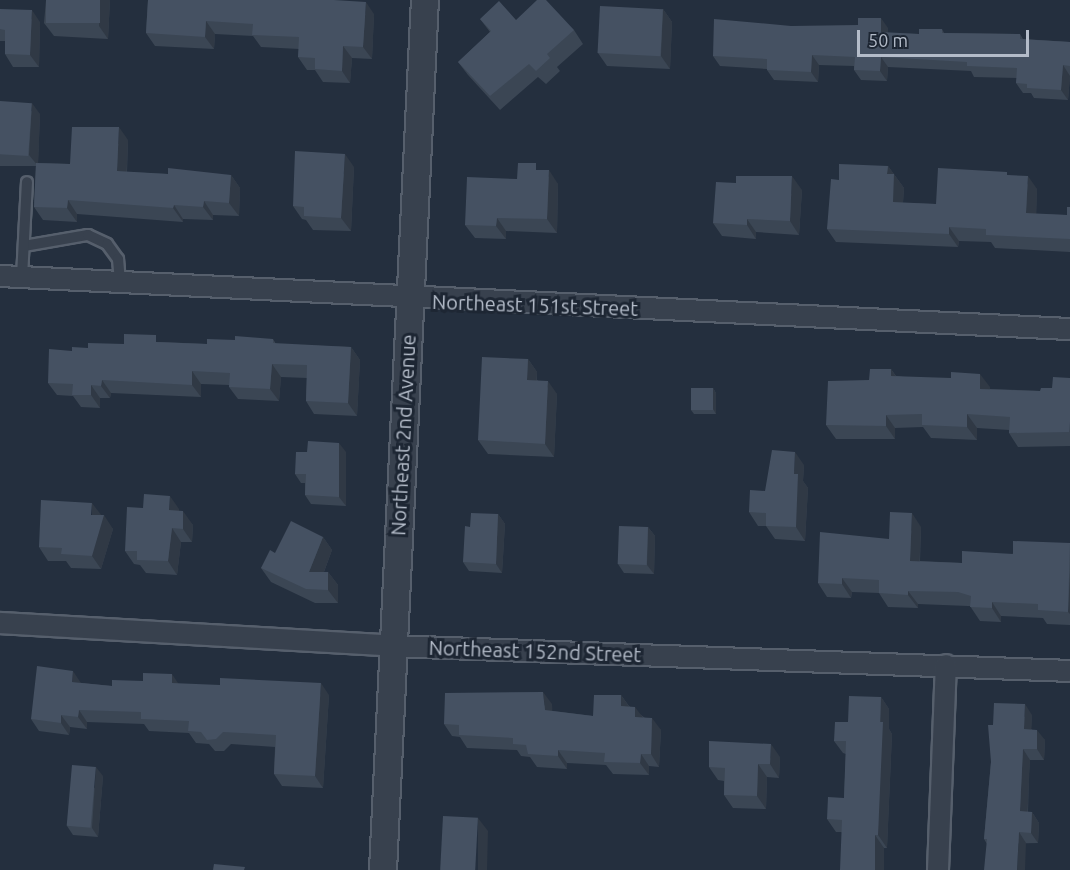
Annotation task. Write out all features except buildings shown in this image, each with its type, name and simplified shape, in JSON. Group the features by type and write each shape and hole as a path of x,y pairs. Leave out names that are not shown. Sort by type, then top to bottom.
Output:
{"street":[{"name":"Northeast 2nd Avenue","path":"383,870 425,0"},
{"name":"Northeast 151st Street","path":"0,276 410,300 1070,329"},
{"name":"Northeast 152nd Street","path":"0,623 393,646 1070,671"},
{"path":"938,870 946,665"}],"lane":[{"path":"22,278 27,182"},
{"path":"24,246 88,235 107,244 118,259 120,283"}]}
